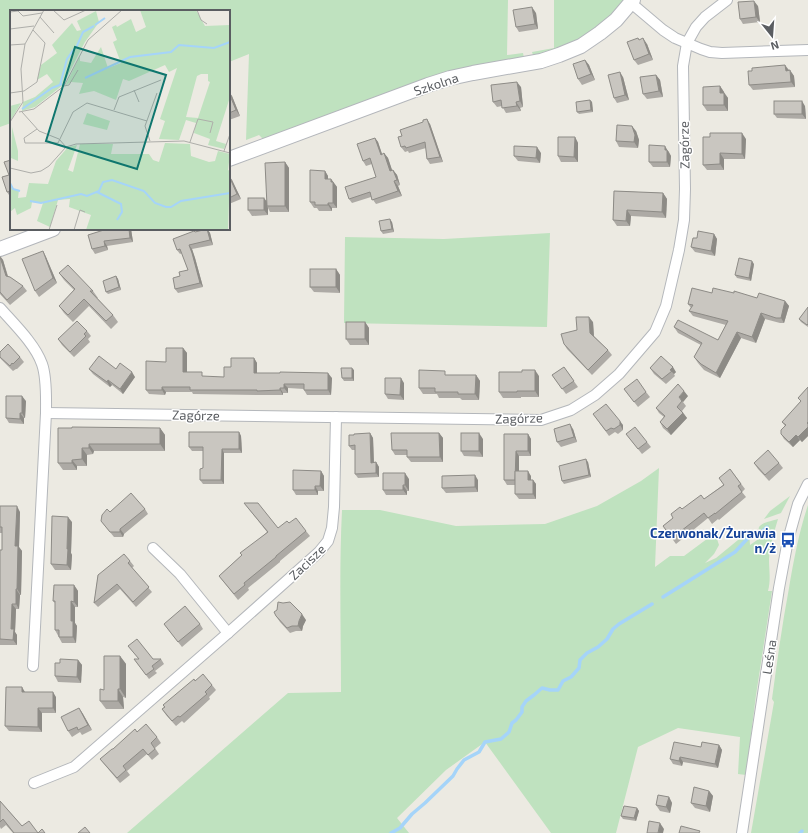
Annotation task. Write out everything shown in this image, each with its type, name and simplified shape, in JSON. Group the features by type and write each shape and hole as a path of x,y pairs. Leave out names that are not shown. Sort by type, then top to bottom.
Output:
{"street":[{"name":"Zagórze","path":"46,413 541,420 571,410 595,395 619,374 655,332 666,306 678,256 684,220 685,189 683,66 687,43 696,26 705,16 727,0"},
{"path":"632,2 675,38 706,50 722,53 808,50"},
{"name":"Szkolna","path":"230,159 436,83 473,73 542,61 560,55 581,46 600,33 616,20 632,2"},
{"path":"0,249 50,230"},
{"path":"0,308 32,346 42,364 45,384 46,413 33,666"},
{"name":"Zacisze","path":"34,783 74,767 319,552 328,541 332,528 334,507 336,417"},
{"name":"Leśna","path":"742,833 779,588 788,540 798,504 808,484"},
{"path":"153,548 180,574 228,633"}],"green space":[{"path":"0,0 508,0 507,55 523,53 524,58 263,139 259,135 246,140 249,54 230,62 230,10 10,10 10,123 0,127"},
{"path":"554,0 625,0 604,23 585,37 559,50 534,57 532,52 554,48"},
{"path":"550,233 547,327 344,323 345,237 444,239"},
{"path":"659,468 655,567 670,556 684,556 715,533 719,545 714,554 705,563 716,558 749,531 750,545 760,538 760,525 778,519 772,539 769,559 770,579 768,591 772,591 756,695 746,775 738,774 740,737 678,728 638,747 616,833 551,833 485,742 446,770 397,818 409,833 127,833 288,693 341,692 340,578 342,510 380,510 456,526 545,524 597,506 641,481"},
{"path":"790,496 781,513 764,519 770,511"},
{"path":"808,505 808,833 751,833 774,702 772,699 786,602 797,546"}],"building":[{"path":"754,1 756,17 740,19 738,2"},
{"path":"532,7 535,24 516,27 513,10"},
{"path":"638,38 639,40 643,38 649,54 634,60 627,42"},
{"path":"585,60 591,74 578,79 573,64"},
{"path":"785,65 786,71 790,70 791,82 749,85 748,71 752,71 752,68"},
{"path":"620,72 625,95 614,98 608,75"},
{"path":"656,75 659,91 643,94 640,77"},
{"path":"517,82 520,101 516,102 517,106 502,108 501,100 493,102 491,85"},
{"path":"720,86 720,93 724,93 724,105 703,105 703,87"},
{"path":"230,95 236,110 230,113"},
{"path":"590,100 591,110 577,112 576,102"},
{"path":"774,101 802,101 802,114 774,114"},
{"path":"427,119 440,157 427,159 425,142 406,148 405,146 401,147 398,137 402,136 400,130 423,122 423,120"},
{"path":"617,125 632,126 635,135 634,142 616,141"},
{"path":"710,133 742,133 742,154 720,153 720,164 703,165 703,137 710,137"},
{"path":"558,137 575,137 574,157 558,156"},
{"path":"375,138 381,155 384,153 390,171 393,170 397,180 394,181 398,191 372,200 370,192 349,199 345,187 376,177 370,158 363,161 357,144"},
{"path":"649,145 665,146 665,150 667,150 667,162 649,162"},
{"path":"514,146 537,147 536,158 514,156"},
{"path":"10,160 10,191 7,192 2,177 9,175 4,162"},
{"path":"285,162 285,206 267,206 265,163"},
{"path":"310,170 325,171 325,179 331,179 331,182 333,182 333,203 328,203 328,205 315,205 315,202 310,202"},
{"path":"230,178 237,194 230,198"},
{"path":"614,191 663,193 662,212 627,210 626,221 613,220"},
{"path":"248,198 264,198 264,210 248,210"},
{"path":"390,219 392,229 381,231 379,221"},
{"path":"104,230 129,230 130,238 104,241 105,246 92,249 88,235"},
{"path":"207,230 210,240 189,245 200,283 175,289 173,278 180,276 179,272 188,270 180,249 177,250 173,239 194,231"},
{"path":"698,231 714,234 711,251 691,247 693,238 697,238"},
{"path":"43,251 53,278 35,291 22,259"},
{"path":"0,257 6,276 23,286 7,300 0,292"},
{"path":"739,258 752,261 749,278 735,275"},
{"path":"68,265 113,315 106,321 84,299 68,315 59,306 75,289 59,273"},
{"path":"310,269 336,269 336,287 310,287"},
{"path":"116,276 119,287 106,292 103,281"},
{"path":"692,288 712,293 713,288 734,293 734,291 757,298 759,293 785,301 781,318 776,318 761,313 752,337 737,332 716,373 701,364 694,357 702,343 674,327 678,320 718,340 728,321 689,311 693,305 688,304"},
{"path":"808,307 808,324 807,325 799,319"},
{"path":"576,317 589,317 590,333 608,350 588,370 564,344 561,334 577,330"},
{"path":"77,321 87,331 84,334 86,336 70,352 58,339"},
{"path":"346,322 365,322 365,339 346,339"},
{"path":"8,344 20,357 10,366 0,357 0,352"},
{"path":"166,348 183,348 183,372 202,372 202,376 224,377 224,367 231,367 231,358 254,358 254,373 328,373 328,390 304,390 304,384 284,384 284,388 280,388 280,390 257,391 190,390 190,387 162,387 162,390 146,390 146,361 166,362"},
{"path":"99,356 116,369 120,363 132,372 120,389 89,369"},
{"path":"661,356 673,367 670,370 672,371 662,379 650,368"},
{"path":"564,367 574,381 562,389 552,375"},
{"path":"341,368 352,368 352,378 342,378"},
{"path":"419,370 445,371 445,375 476,375 475,394 435,392 435,388 419,388"},
{"path":"522,370 535,370 535,391 499,392 499,372 522,372"},
{"path":"385,378 401,378 400,395 385,394"},
{"path":"637,379 646,392 634,402 624,389"},
{"path":"678,384 684,391 679,397 682,401 677,407 683,413 667,429 660,422 665,416 656,408"},
{"path":"808,387 808,427 798,437 796,435 789,442 781,434 781,430 786,425 782,422 801,401 798,398"},
{"path":"6,396 22,396 22,413 20,413 20,419 6,418"},
{"path":"606,404 620,421 620,425 614,429 611,428 606,431 593,414"},
{"path":"570,424 574,437 557,442 554,429"},
{"path":"635,427 647,442 638,449 626,434"},
{"path":"58,428 160,428 160,444 89,444 89,448 82,448 82,459 72,460 72,463 58,463"},
{"path":"189,432 239,432 239,449 222,449 221,480 200,480 200,469 203,468 203,447 189,447"},
{"path":"370,433 371,463 376,462 376,473 355,474 355,445 349,446 349,435"},
{"path":"391,433 439,433 440,457 407,457 407,450 392,450"},
{"path":"461,433 479,433 479,451 461,451"},
{"path":"504,434 528,434 528,451 516,451 515,480 504,480"},
{"path":"768,450 779,463 765,475 754,463"},
{"path":"586,459 589,475 562,481 559,466"},
{"path":"730,469 741,484 738,486 742,492 715,514 708,518 704,513 672,538 663,526 673,518 671,514 680,507 682,509 701,495 704,499 724,485 719,478"},
{"path":"293,470 321,471 320,486 315,486 315,490 293,490"},
{"path":"515,471 528,471 528,480 533,480 533,494 515,494"},
{"path":"383,473 405,473 405,485 403,485 403,490 383,490"},
{"path":"475,475 475,487 442,488 442,476"},
{"path":"131,493 145,509 120,529 120,532 110,532 101,521 102,515 107,509 110,512"},
{"path":"244,503 258,503 278,528 287,521 289,523 296,518 306,531 244,583 245,585 234,594 219,576 242,555 240,553 268,532"},
{"path":"0,506 17,506 15,546 18,546 17,589 16,604 12,604 11,629 14,629 13,640 0,639 0,550 2,550 2,527 0,527"},
{"path":"52,516 68,517 67,565 51,564"},
{"path":"124,554 130,561 128,563 149,587 133,602 117,584 94,603 98,575"},
{"path":"54,585 74,585 74,602 71,601 73,637 59,637 59,630 55,630 55,601 53,601"},
{"path":"278,602 290,602 302,614 298,626 287,628 276,616 274,612 277,610"},
{"path":"185,606 200,624 178,642 164,624"},
{"path":"137,639 153,659 161,659 152,666 154,669 146,675 134,659 139,659 128,646"},
{"path":"104,656 120,656 120,689 118,689 118,701 100,701 100,689 104,690"},
{"path":"60,659 78,660 77,677 55,676 55,663 60,663"},
{"path":"203,674 212,685 205,692 207,694 180,717 178,716 172,721 162,709 165,707 163,705 194,679 195,681"},
{"path":"6,687 22,687 22,692 53,692 53,708 38,708 38,727 5,726"},
{"path":"79,708 88,725 78,730 77,727 68,731 61,717"},
{"path":"146,724 157,737 151,743 155,749 148,755 143,749 123,766 126,770 117,778 100,759 135,729 137,732"},
{"path":"674,742 701,747 702,742 719,745 715,764 680,757 679,761 670,759"},
{"path":"694,787 709,791 706,806 691,803"},
{"path":"658,795 669,797 666,807 656,805"},
{"path":"0,801 22,826 29,821 38,833 14,833 3,819 0,822"},
{"path":"624,806 637,808 634,818 621,816"},
{"path":"649,821 660,823 658,833 647,833"},
{"path":"681,826 700,831 699,833 679,833"},
{"path":"85,827 90,833 78,833"},
{"path":"42,829 45,833 38,833"}],"waterway":[{"path":"760,533 767,527"},
{"path":"663,597 735,552 748,538"},
{"path":"391,833 400,828 412,814 453,776 464,760 479,752 485,742 501,739 509,732 512,723 522,712 522,707 526,701 542,688 558,690 563,681 571,677 579,668 580,660 587,653 598,647 607,639 613,629 652,604"}],"place":[{"name":"Czerwonak/Żurawia n/ż","path":"788,540"}]}
